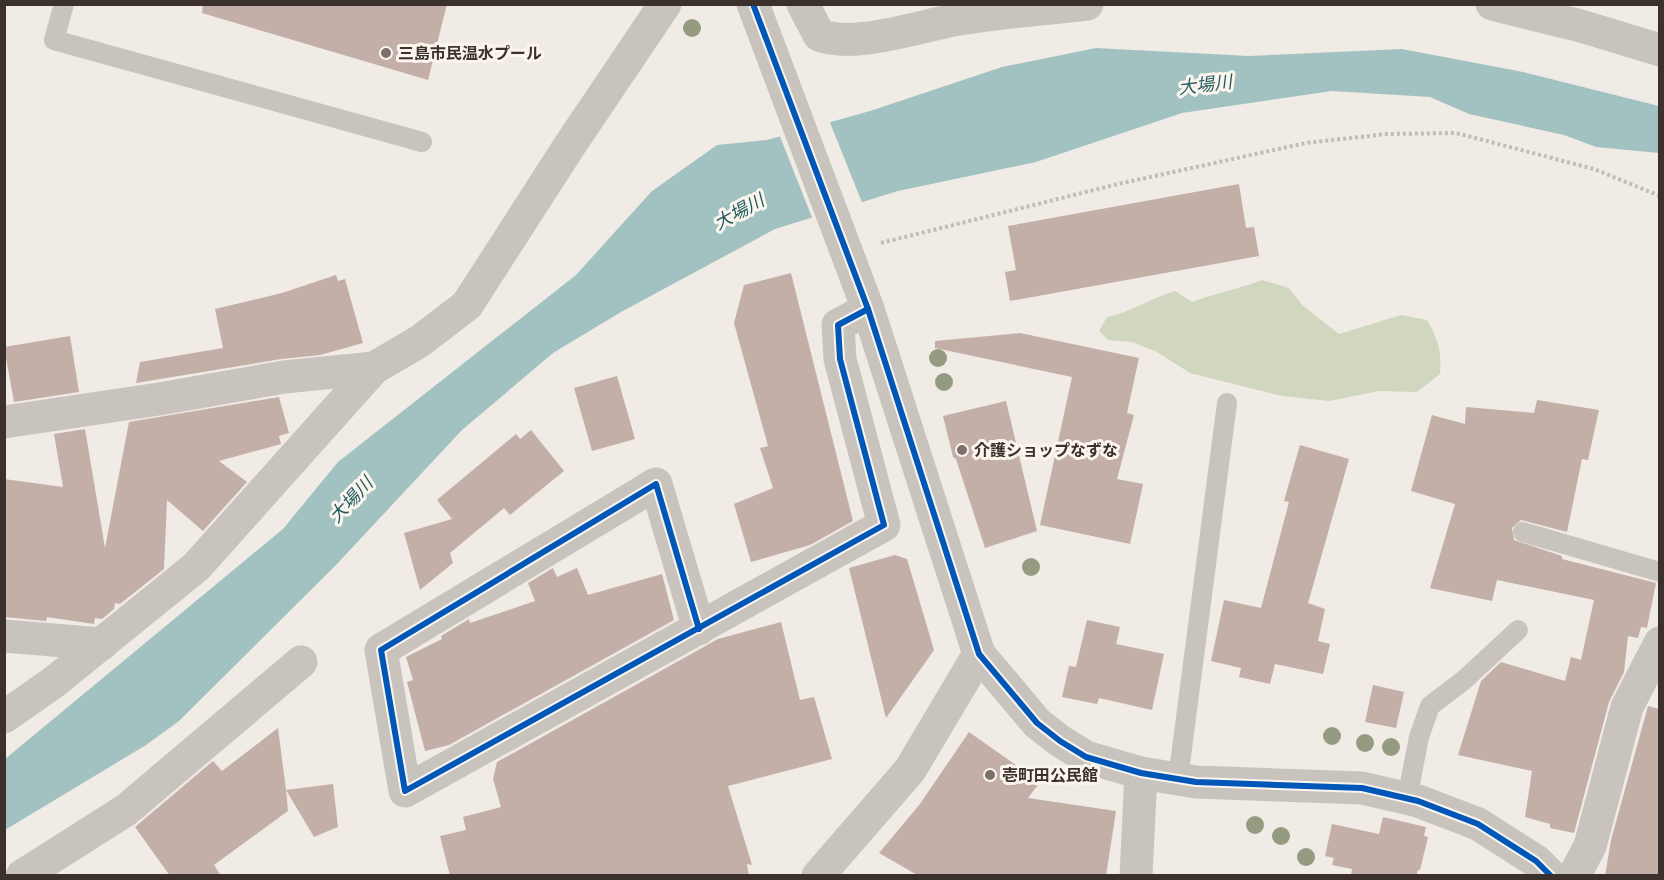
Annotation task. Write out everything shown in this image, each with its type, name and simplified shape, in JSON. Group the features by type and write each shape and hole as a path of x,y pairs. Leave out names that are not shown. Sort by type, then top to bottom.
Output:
{"street":[{"path":"4,717 102,644 196,567 375,368 420,340 467,305 665,4"},
{"path":"803,4 819,35 832,40 876,36 960,19 1087,4"},
{"path":"1492,4 1561,20 1659,50"},
{"path":"754,6 868,309 979,654 1037,723 1086,757 1141,773 1178,779 1362,788 1450,811 1478,824 1536,861 1551,876"},
{"path":"699,629 656,484 381,650 405,791 699,629 884,525 840,359 838,325 868,309"},
{"path":"4,422 159,399 284,377 375,368"},
{"path":"4,636 102,644"},
{"path":"1574,876 1590,846 1628,707 1659,643"},
{"path":"818,876 910,770 979,654"},
{"path":"22,876 126,810 301,662"},
{"path":"1136,876 1141,773"}],"lane":[{"path":"64,4 54,40 422,142"},
{"path":"1178,779 1227,403"},
{"path":"1523,532 1659,572"},
{"path":"1407,799 1419,737 1430,706 1464,680 1518,630"}],"path":[{"path":"843,243 1007,211 1306,143 1387,134 1456,133 1594,169 1659,196"}],"green space":[{"path":"1262,280 1289,288 1302,305 1339,334 1401,315 1427,320 1438,346 1440,374 1417,392 1379,391 1329,401 1282,396 1190,373 1157,352 1132,342 1108,340 1099,331 1107,317 1175,291 1192,302"}],"water":[{"name":"大場川","path":"1096,48 1249,56 1402,49 1523,72 1659,106 1659,153 1596,147 1564,135 1469,114 1430,97 1332,91 1182,113 1036,162 898,191 775,229 621,312 553,353 462,430 336,565 179,721 146,745 5,830 5,759 283,529 338,462 576,275 652,191 717,145 767,140 870,111 1002,67"}],"pier":[{"path":"829,120 863,205 813,220 779,134"}],"building":[{"name":"三島市民温水プール","path":"203,4 447,4 428,80 202,13"},
{"path":"1239,184 1246,228 1254,227 1259,256 1010,301 1005,272 1016,270 1008,226"},
{"path":"791,273 853,521 810,545 751,562 734,504 773,488 760,448 768,446 734,323 744,285"},
{"path":"336,275 338,281 345,279 363,343 320,355 281,359 136,383 140,362 223,348 215,309 282,293"},
{"path":"1020,333 1139,358 1127,413 1134,415 1117,479 1143,484 1130,544 1040,525 1072,377 935,348 935,341"},
{"path":"70,336 79,392 14,402 4,347"},
{"path":"617,376 635,439 592,451 574,388"},
{"path":"279,397 289,433 279,436 281,444 219,461 247,482 203,531 167,500 164,569 120,604 115,603 114,609 102,619 95,618 94,624 47,617 46,621 4,617 4,479 63,487 54,434 85,429 105,548 129,422"},
{"path":"1537,400 1599,410 1588,460 1582,459 1567,532 1521,520 1512,528 1514,540 1562,556 1562,559 1656,583 1647,628 1641,627 1638,638 1628,636 1624,672 1609,702 1574,833 1550,828 1550,824 1525,817 1532,771 1458,755 1481,681 1501,662 1565,681 1571,657 1581,660 1594,600 1497,580 1492,601 1430,588 1455,504 1411,491 1432,415 1465,424 1466,407 1534,413"},
{"path":"1006,401 1037,531 985,548 956,459 953,457 943,416"},
{"path":"531,430 564,471 510,515 504,508 450,553 453,563 420,590 404,533 452,519 437,500 516,434 520,439"},
{"path":"1300,445 1349,459 1308,603 1325,609 1318,641 1330,644 1323,674 1275,664 1270,684 1239,677 1241,668 1211,661 1224,600 1261,608 1289,502 1284,501"},
{"path":"895,555 907,559 934,650 886,718 849,568"},
{"path":"553,568 557,577 577,568 588,595 662,574 674,620 449,745 425,751 407,682 413,680 406,657 442,639 441,636 469,619 470,623 535,601 528,583"},
{"path":"1087,620 1120,627 1116,644 1164,654 1152,710 1099,698 1097,704 1062,697 1069,666 1076,667"},
{"path":"781,622 800,700 814,697 832,759 728,786 752,865 747,864 749,876 450,876 440,836 466,830 463,817 501,807 493,779 497,762 718,639"},
{"path":"1373,685 1404,692 1396,728 1365,722"},
{"path":"1648,706 1659,709 1659,876 1605,876 1611,840"},
{"path":"278,728 288,811 214,865 221,876 170,876 135,827 213,761 222,771"},
{"path":"969,732 1040,782 1028,798 1116,811 1106,876 919,876 879,853 920,804"},
{"path":"333,784 338,827 314,837 286,790"},
{"path":"1383,817 1426,827 1424,836 1428,837 1420,870 1416,876 1351,876 1352,869 1332,865 1334,858 1325,856 1332,824 1379,834"}],"cycle path":[{"path":"753,4 868,309 979,654 1037,723 1086,757 1141,773 1196,782 1362,788 1418,801 1478,824 1536,861 1551,876"},
{"path":"699,629 656,484 381,650 405,791 884,525 840,359 838,325 868,309"}],"place":[{"name":"三島市民温水プール","path":"386,53"},
{"name":"介護ショップなずな","path":"962,450"},
{"name":"壱町田公民館","path":"990,775"}]}
